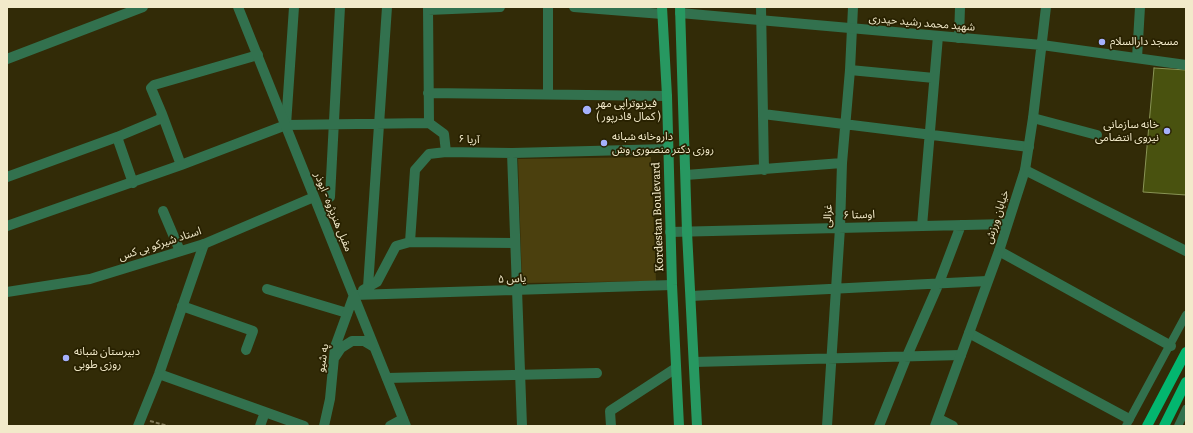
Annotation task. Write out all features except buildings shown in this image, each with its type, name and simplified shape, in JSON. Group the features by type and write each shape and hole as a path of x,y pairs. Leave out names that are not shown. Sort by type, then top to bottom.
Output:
{"main road":[{"name":"Kordestan Boulevard","path":"662,10 667,96 670,232 679,426"},
{"path":"680,10 697,426"},
{"path":"1147,426 1186,352"},
{"path":"1164,426 1186,382"}],"street":[{"path":"7,59 143,7"},
{"name":"مقبل هنرپژوه - ابوذر","path":"238,7 404,422"},
{"path":"286,125 294,7"},
{"path":"330,197 340,7"},
{"path":"368,287 387,7"},
{"path":"429,123 428,8 500,7"},
{"path":"548,7 548,94"},
{"path":"574,7 662,10"},
{"path":"761,7 764,170"},
{"name":"غزالی","path":"827,426 840,228 842,163 850,70 853,7"},
{"path":"958,38 960,7"},
{"name":"خیابان ورزش","path":"937,422 999,250 1025,170 1034,118 1046,7"},
{"path":"1137,58 1140,7"},
{"name":"شهید محمد رشید حیدری","path":"680,10 762,20 1042,45 1186,65"},
{"path":"922,226 928,136 938,36"},
{"path":"182,165 152,86 258,55"},
{"path":"850,70 934,78"},
{"path":"428,93 667,96"},
{"path":"7,177 117,137 160,119 162,114"},
{"path":"763,114 928,136 1029,147"},
{"path":"1034,118 1097,135"},
{"path":"7,226 182,165 286,125 334,123 380,125 429,123 444,134 446,152"},
{"path":"117,137 132,183"},
{"name":"آریا ۶","path":"410,242 415,170 429,154 446,152 512,153 668,149"},
{"path":"512,153 514,243 522,426"},
{"path":"686,175 842,163"},
{"path":"1025,170 1186,250"},
{"name":"استاد شیرکو بی کس","path":"7,292 90,279 204,244 314,197"},
{"path":"163,211 180,251"},
{"name":"اوستا ۶","path":"670,232 1007,224"},
{"path":"879,426 907,356 940,283 961,225"},
{"path":"354,295 377,282 396,246 410,242 514,243"},
{"path":"140,422 159,374 204,244"},
{"path":"999,250 1171,346"},
{"path":"691,296 987,280"},
{"name":"یاس ۵","path":"354,295 672,285"},
{"path":"268,289 347,313"},
{"name":"په شیو","path":"324,426 330,399 335,347 354,295"},
{"path":"182,306 253,331 246,350"},
{"path":"969,333 1128,422 1171,346 1186,315"},
{"path":"333,364 337,353 346,344 358,340 364,341 374,347"},
{"path":"694,362 961,354"},
{"path":"611,426 610,412 676,368"},
{"path":"386,378 597,373"},
{"path":"159,374 304,426"},
{"path":"1178,426 1186,409"},
{"path":"260,426 265,412"},
{"path":"390,426 404,422"},
{"path":"937,422 953,426"}],"path":[{"path":"140,422 168,426"}],"shaded area":[{"path":"651,157 656,281 522,283 518,159"}],"place":[{"name":"مسجد دارالسلام","path":"1102,42"},
{"name":"فیزیوتراپی مهر ( کمال قادرپور )","path":"587,110"},
{"name":"خانه سازمانی نیروی انتضامی","path":"1167,131"},
{"name":"داروخانه شبانه روزی دکتر منصوری وش","path":"604,143"},
{"name":"دبیرستان شبانه روزی طوبی","path":"66,358"}]}
